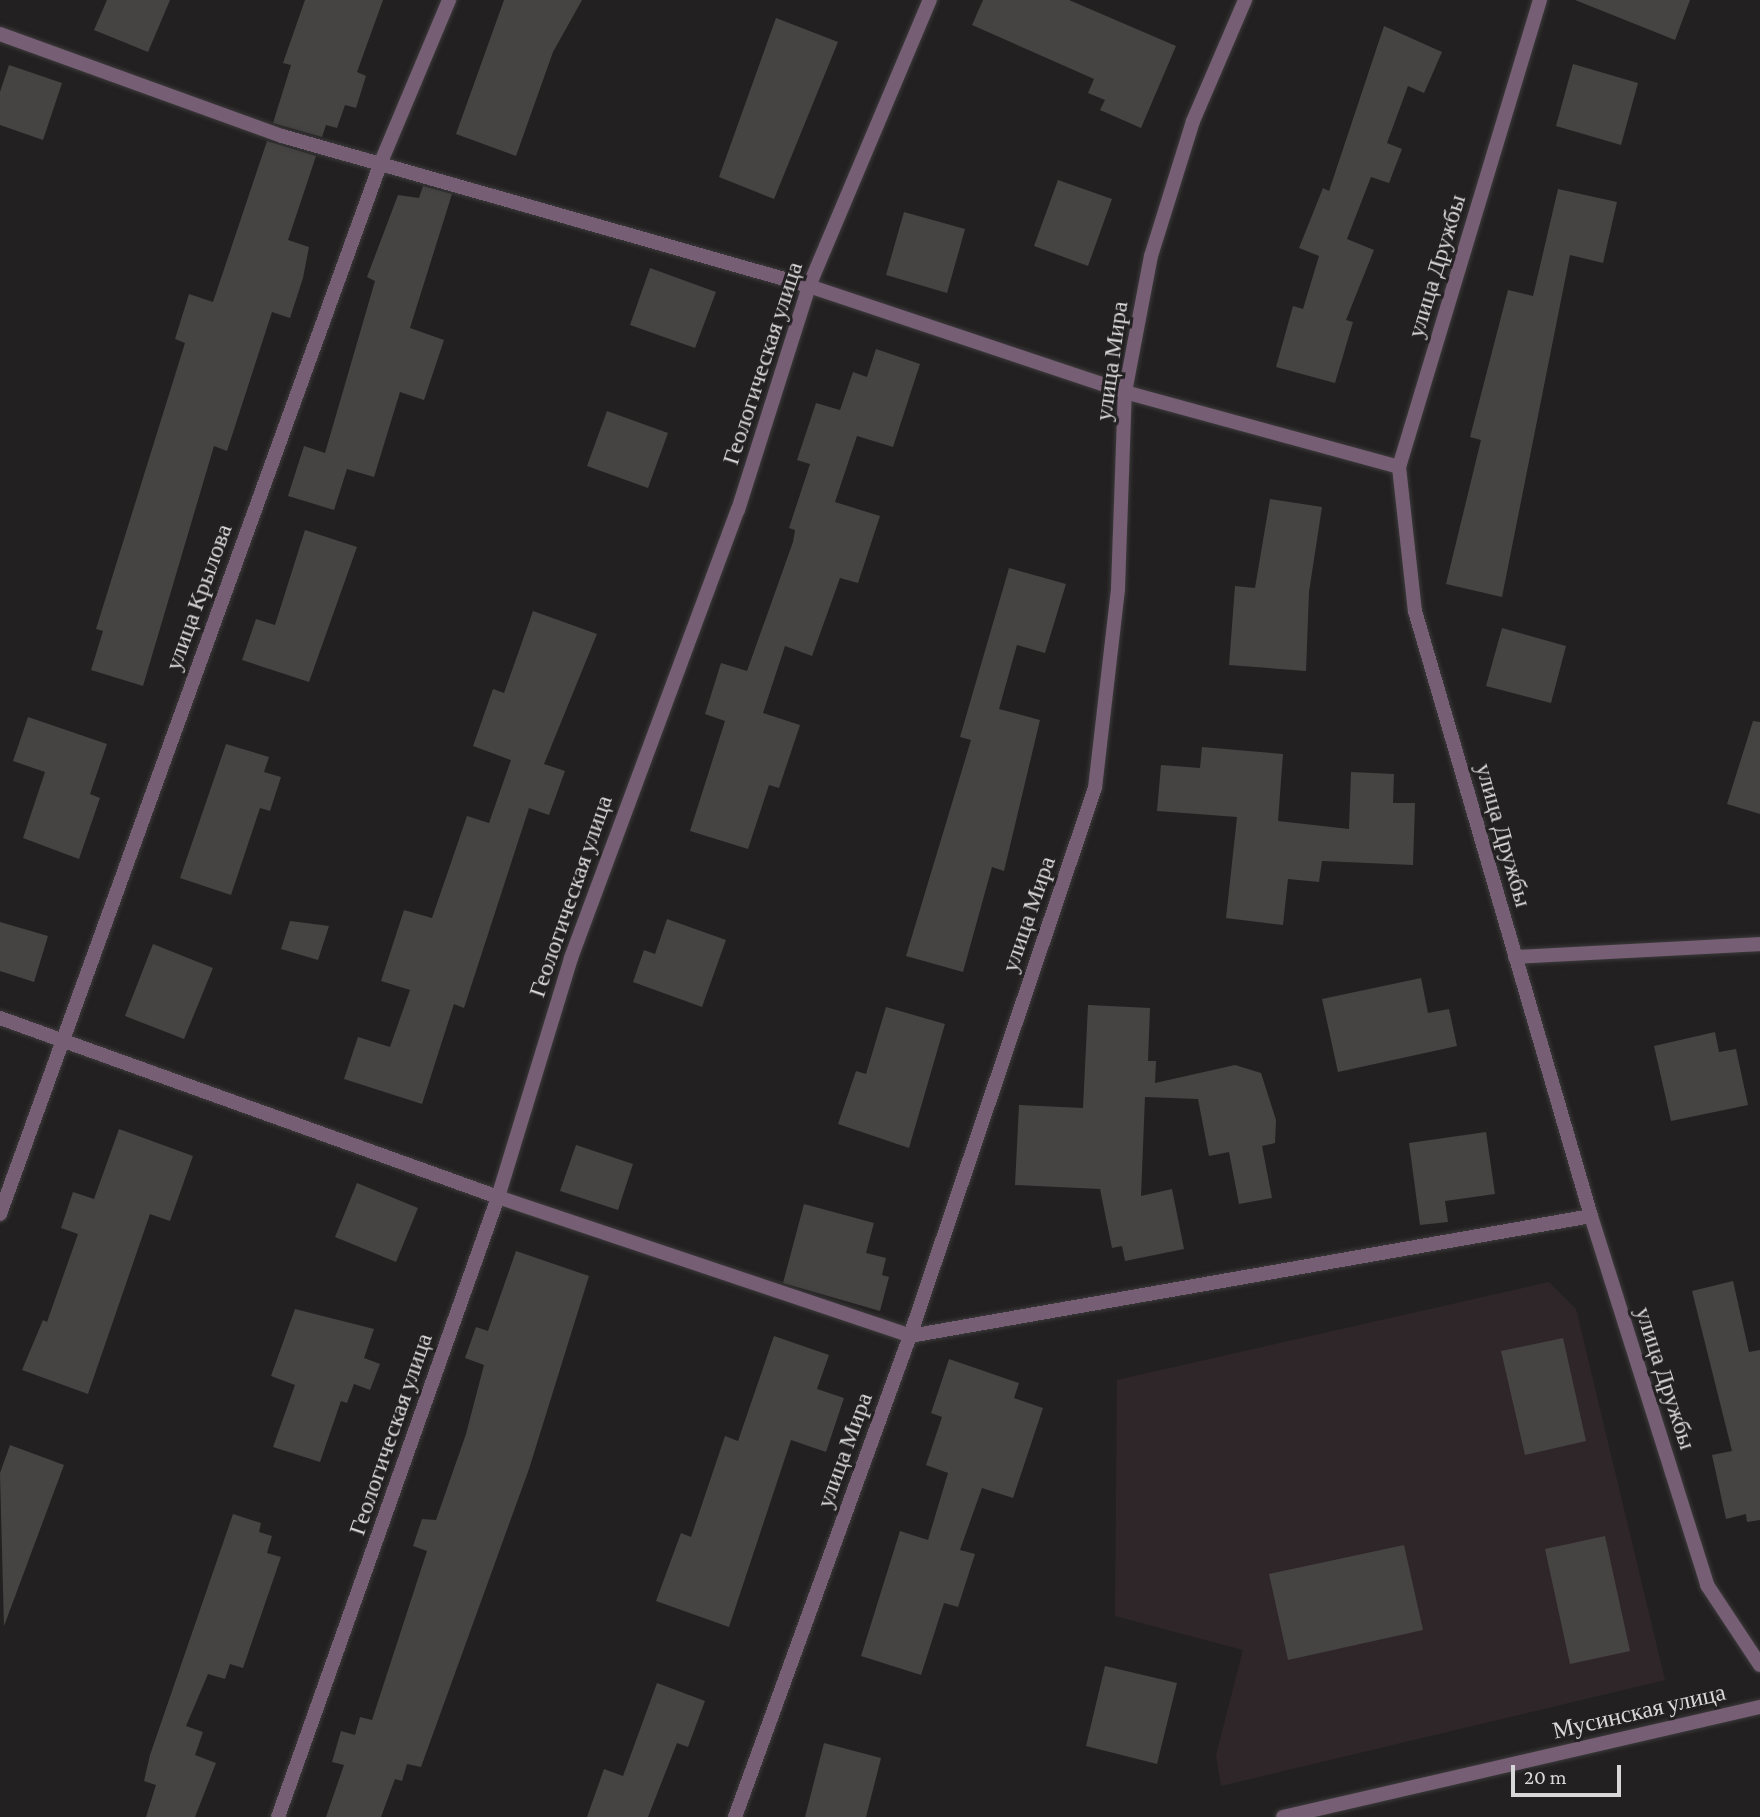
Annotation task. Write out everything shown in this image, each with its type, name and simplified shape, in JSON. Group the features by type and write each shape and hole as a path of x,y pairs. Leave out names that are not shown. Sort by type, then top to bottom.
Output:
{"street":[{"name":"улица Крылова","path":"0,1214 381,162 449,0"},
{"name":"Геологическая улица","path":"278,1817 498,1197 571,958 738,510 809,286 930,0"},
{"name":"улица Мира","path":"735,1817 910,1336 1095,788 1118,588 1125,392 1151,256 1193,121 1245,0"},
{"name":"улица Дружбы","path":"1540,0 1399,467 1415,611 1591,1216 1707,1585 1760,1665"},
{"path":"0,34 282,136 809,286 1125,392 1399,467"},
{"path":"1515,957 1760,944"},
{"path":"0,1018 498,1197 910,1336 1591,1216"},
{"name":"Мусинская улица","path":"1283,1817 1760,1707"}],"shaded area":[{"path":"1549,1282 1576,1309 1665,1680 1221,1786 1216,1755 1243,1650 1115,1616 1117,1380"}],"building":[{"path":"107,0 170,0 148,52 94,30"},
{"path":"305,0 383,0 357,72 366,76 356,108 345,105 337,128 326,125 322,137 273,123 291,65 283,63"},
{"path":"504,0 582,0 553,52 516,156 456,134"},
{"path":"983,0 1069,0 1176,46 1141,128 1100,110 1105,100 1088,93 1094,79 972,25"},
{"path":"1575,0 1690,0 1675,40"},
{"path":"776,18 838,42 774,199 719,177"},
{"path":"1384,26 1442,52 1424,93 1408,86 1387,143 1402,149 1389,183 1371,177 1347,239 1374,250 1346,320 1353,322 1335,383 1276,367 1293,306 1303,309 1319,256 1299,248 1323,188 1329,191"},
{"path":"1573,64 1638,83 1621,145 1556,126"},
{"path":"9,65 62,83 43,140 0,125 0,92"},
{"path":"267,141 316,156 288,240 309,247 303,278 290,318 272,312 227,451 214,446 143,686 91,670 103,631 96,629 185,343 175,339 189,294 213,302"},
{"path":"1058,180 1112,199 1088,266 1034,246"},
{"path":"423,186 452,194 410,328 444,340 424,400 400,392 374,477 347,469 334,510 288,496 304,446 325,453 375,281 367,277 398,195 419,198"},
{"path":"1558,189 1617,202 1603,263 1570,255 1502,597 1446,584 1481,440 1470,437 1508,290 1533,296"},
{"path":"904,212 965,229 947,293 886,275"},
{"path":"650,268 716,292 695,348 630,325"},
{"path":"876,349 920,364 893,447 857,436 835,502 880,516 858,583 840,578 812,656 785,646 763,713 800,725 779,788 769,785 748,849 690,831 725,721 705,714 721,663 747,671 793,542 795,530 789,528 810,464 797,460 816,403 840,410 853,372 867,377"},
{"path":"607,411 668,433 648,488 587,466"},
{"path":"1270,499 1322,507 1309,592 1306,671 1229,665 1235,586 1255,588"},
{"path":"305,530 357,547 309,682 242,660 256,619 275,625"},
{"path":"1009,568 1066,584 1045,653 1017,645 999,709 1040,720 1004,871 992,867 963,972 906,956 971,740 960,737"},
{"path":"533,611 597,634 544,764 565,771 549,815 529,808 464,1008 454,1004 422,1104 344,1079 358,1037 390,1047 410,990 381,981 404,910 432,918 467,816 489,823 511,760 473,746 493,689 504,693"},
{"path":"1502,628 1566,646 1551,703 1486,686"},
{"path":"28,717 107,744 90,794 100,798 79,859 23,838 45,772 13,761"},
{"path":"1753,721 1760,722 1760,814 1727,804"},
{"path":"226,744 269,757 264,772 281,777 270,811 260,808 231,895 180,878"},
{"path":"1202,747 1283,754 1278,821 1349,829 1351,772 1394,774 1393,803 1415,803 1413,865 1322,861 1319,882 1288,879 1283,925 1226,918 1237,817 1157,811 1161,765 1200,768"},
{"path":"667,919 726,940 702,1007 633,982 644,950 655,954"},
{"path":"290,921 329,926 318,960 281,949"},
{"path":"0,922 48,936 34,982 0,971"},
{"path":"153,944 213,968 184,1039 125,1016"},
{"path":"1421,978 1428,1013 1449,1009 1457,1046 1338,1072 1322,999"},
{"path":"1088,1005 1150,1008 1148,1061 1156,1061 1155,1083 1235,1065 1261,1073 1276,1120 1275,1143 1262,1146 1272,1198 1239,1204 1229,1152 1209,1156 1198,1099 1145,1097 1141,1196 1172,1189 1184,1249 1125,1261 1122,1246 1112,1248 1100,1189 1015,1185 1019,1105 1083,1108"},
{"path":"886,1007 945,1024 909,1148 838,1124 856,1071 866,1074"},
{"path":"1715,1032 1719,1052 1736,1049 1748,1105 1671,1121 1654,1046"},
{"path":"119,1129 193,1156 170,1221 150,1214 88,1394 22,1370 43,1320 47,1322 78,1234 61,1228 73,1192 94,1199"},
{"path":"1486,1132 1495,1194 1445,1201 1448,1222 1420,1225 1409,1143"},
{"path":"576,1145 633,1164 618,1210 560,1191"},
{"path":"357,1183 418,1208 396,1262 335,1237"},
{"path":"804,1204 874,1223 866,1253 886,1258 882,1275 889,1277 880,1311 783,1283"},
{"path":"516,1251 589,1276 529,1469 421,1767 407,1764 402,1781 395,1779 381,1817 326,1817 344,1765 332,1762 341,1731 355,1735 360,1717 372,1720 427,1551 413,1546 422,1519 436,1520 466,1434 484,1365 465,1358 476,1327 488,1331"},
{"path":"1733,1281 1749,1352 1760,1350 1760,1520 1747,1522 1746,1514 1726,1519 1712,1455 1732,1451 1692,1291"},
{"path":"295,1309 374,1329 364,1358 380,1364 370,1390 354,1384 347,1403 341,1401 320,1462 273,1447 295,1385 271,1376"},
{"path":"774,1336 829,1355 817,1389 844,1398 826,1452 791,1440 729,1627 656,1601 681,1533 691,1537 725,1436 738,1441"},
{"path":"1563,1338 1586,1441 1525,1455 1501,1351"},
{"path":"949,1359 1019,1383 1014,1398 1043,1408 1013,1498 982,1488 960,1550 975,1554 958,1607 944,1603 921,1675 861,1656 900,1531 928,1540 948,1473 926,1465 942,1417 931,1413"},
{"path":"10,1445 64,1465 4,1626 0,1473"},
{"path":"233,1514 261,1523 259,1532 272,1536 267,1553 281,1557 243,1668 230,1664 225,1679 208,1674 186,1726 203,1732 195,1755 216,1763 195,1817 146,1817 156,1785 144,1781 150,1755"},
{"path":"1605,1536 1630,1651 1570,1664 1545,1549"},
{"path":"1404,1545 1423,1630 1288,1660 1269,1574"},
{"path":"1105,1666 1177,1683 1157,1764 1086,1746"},
{"path":"657,1683 705,1701 688,1747 677,1743 648,1817 587,1817 604,1769 623,1776"},
{"path":"824,1743 881,1758 866,1817 805,1817"}]}
